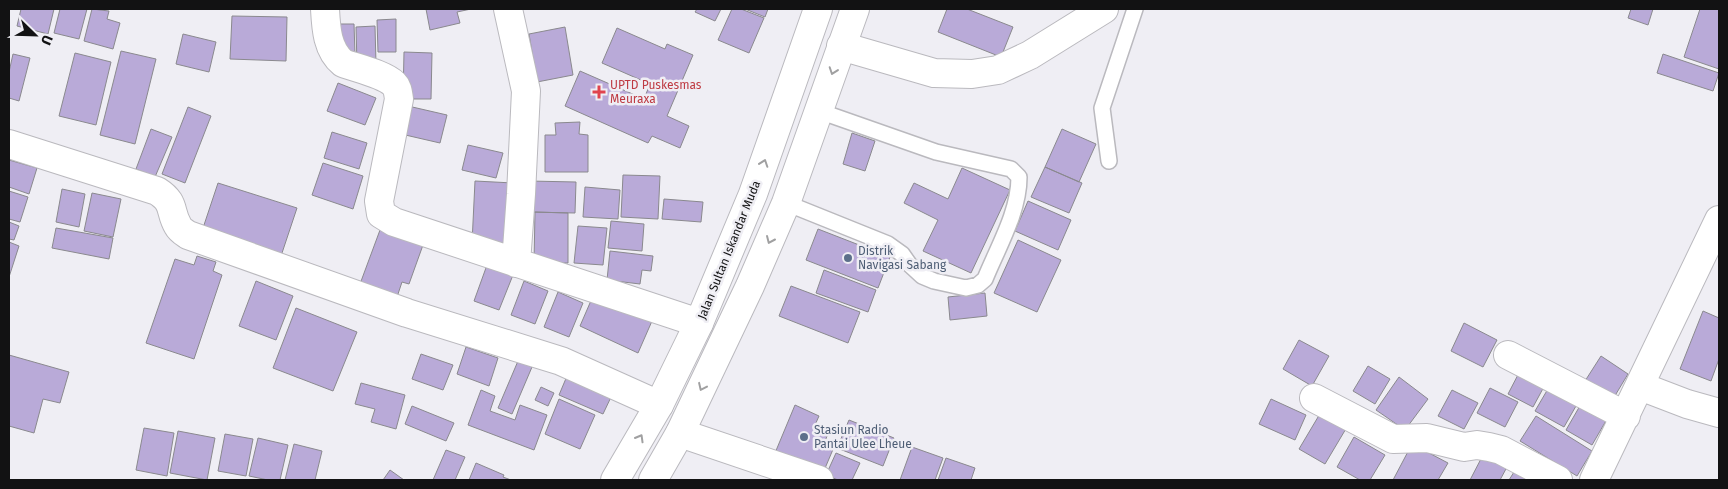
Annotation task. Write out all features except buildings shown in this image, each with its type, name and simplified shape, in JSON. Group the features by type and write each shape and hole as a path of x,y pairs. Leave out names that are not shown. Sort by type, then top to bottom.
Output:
{"main road":[{"path":"325,9 328,38 332,51 338,59 343,63 381,77 394,84 398,91 399,99 379,201 381,214 394,222 698,323"},
{"path":"508,9 526,91 516,263"},
{"name":"Jalan Sultan Iskandar Muda","path":"615,480 659,405 698,323 753,194 818,9"},
{"path":"653,480 680,433 750,286 786,203 855,9"},
{"path":"842,46 934,73 972,74 998,70 1030,54 1104,9"},
{"path":"9,144 157,191 171,204 178,226 188,235 407,313 561,361 659,405"},
{"path":"1594,480 1719,220"},
{"path":"1508,355 1626,416"},
{"path":"1640,386 1687,404 1719,413"},
{"path":"1314,398 1393,439 1427,438 1464,447 1477,445 1489,447 1501,450 1558,480"},
{"path":"680,433 819,480"}],"lane":[{"path":"1109,161 1102,108 1135,9"},
{"path":"786,203 888,244 902,254 909,264 922,276 934,281 966,288 978,286 985,279 1014,209 1019,188 1019,177 1012,169 936,152 819,111"}],"place":[{"name":"UPTD Puskesmas Meuraxa","path":"599,92"},
{"name":"Distrik Navigasi Sabang","path":"848,258"},
{"name":"Stasiun Radio Pantai Ulee Lheue","path":"804,437"}]}
